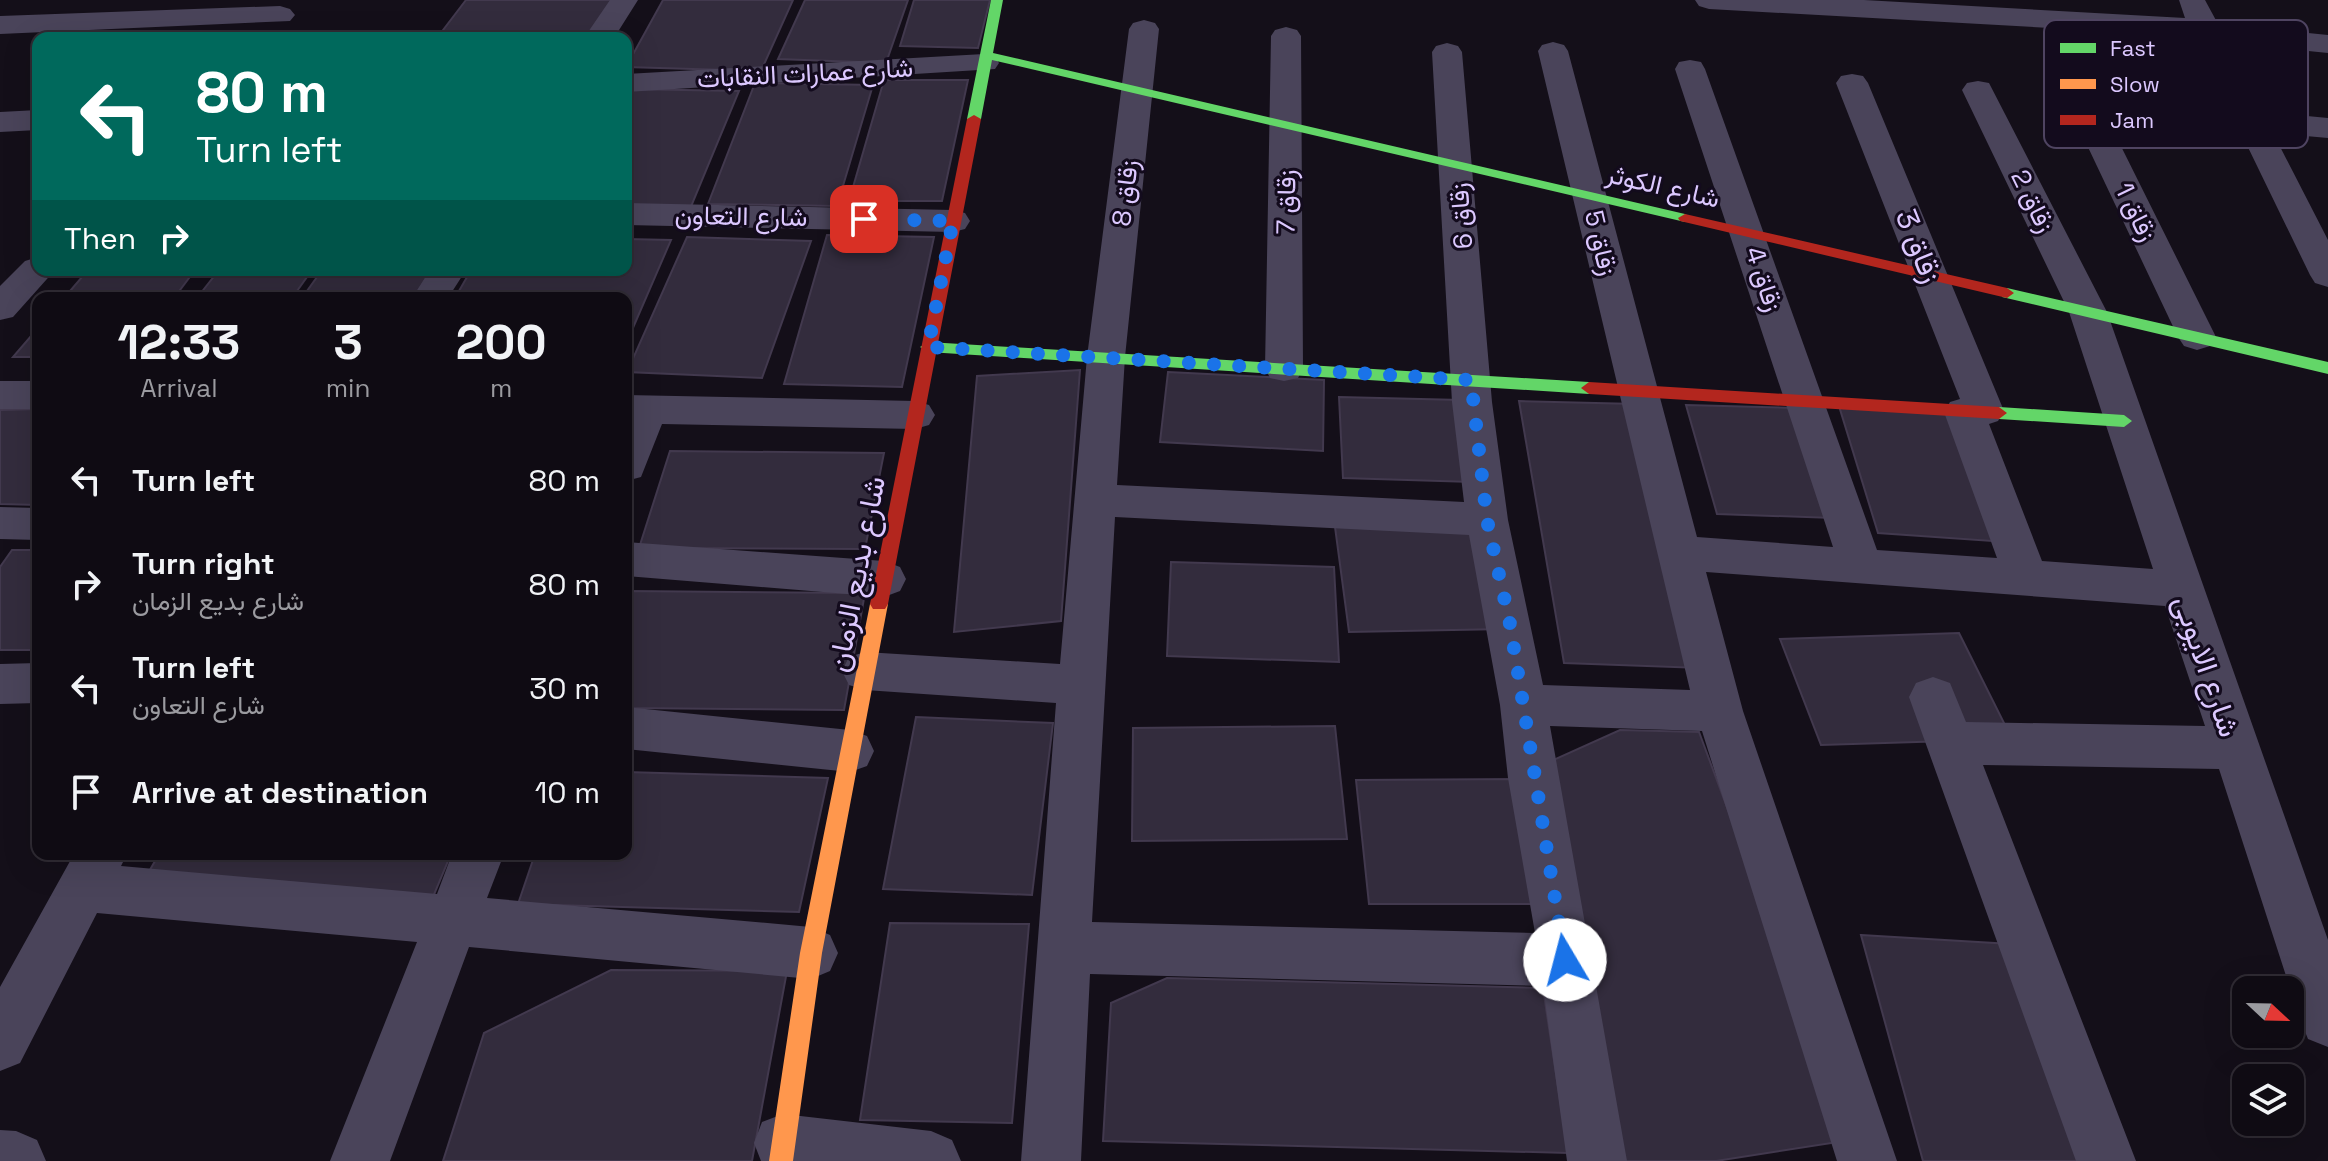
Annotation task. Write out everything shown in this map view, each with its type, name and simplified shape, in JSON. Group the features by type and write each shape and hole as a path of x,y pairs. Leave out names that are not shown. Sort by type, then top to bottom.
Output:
{"street":[{"path":"603,32 624,0"},
{"name":"شارع بديع الزمان","path":"782,1152 811,953 997,0"},
{"path":"1709,0 2201,20"},
{"path":"0,25 288,8"},
{"path":"265,32 288,8"},
{"name":"زقاق 8","path":"1051,1161 1081,685 1106,357 1144,29"},
{"name":"زقاق 7","path":"1284,368 1286,36"},
{"path":"2308,40 2328,44"},
{"name":"زقاق 5","path":"1553,51 1719,711 1867,1161"},
{"name":"زقاق 6","path":"1447,52 1471,380 1487,520 1524,705 1533,778 1597,1161"},
{"name":"شارع عمارات النقابات","path":"632,83 985,59"},
{"name":"شارع الكوثر","path":"985,59 1136,90 2328,368"},
{"name":"زقاق 4","path":"1690,69 1861,566"},
{"name":"زقاق 3","path":"1852,83 1932,275 2025,578"},
{"name":"زقاق 2","path":"1978,90 2088,312"},
{"path":"0,122 32,120"},
{"path":"2308,126 2328,128"},
{"name":"زقاق 1","path":"2105,148 2197,337"},
{"path":"2265,148 2326,268"},
{"name":"شارع التعاون","path":"632,214 953,221"},
{"path":"0,308 32,275"},
{"name":"شارع الايوبى","path":"2088,312 2328,1019"},
{"path":"928,347 2124,421"},
{"path":"0,395 32,395"},
{"path":"632,435 637,409 915,415"},
{"path":"1095,500 1487,520"},
{"path":"0,523 32,524"},
{"path":"1678,553 2181,589"},
{"path":"632,559 884,579"},
{"path":"865,671 1081,685"},
{"path":"0,684 32,683"},
{"path":"1524,705 1719,711"},
{"path":"2106,1161 1941,720 2235,748"},
{"path":"632,729 850,751"},
{"path":"360,1161 476,860"},
{"path":"0,1043 92,871 452,921 811,953"},
{"path":"1065,947 1565,960"},
{"path":"782,1152 931,1161"},
{"path":"0,1159 16,1161"}],"building":[{"path":"466,0 614,0 594,32 442,32"},
{"path":"663,0 793,0 761,71 632,67 632,56"},
{"path":"805,0 908,0 886,63 778,59"},
{"path":"914,0 990,0 978,48 900,46"},
{"path":"884,80 968,80 942,201 849,201"},
{"path":"755,83 873,85 837,206 708,204"},
{"path":"632,89 739,91 690,209 632,208"},
{"path":"827,235 934,237 902,387 784,384"},
{"path":"687,237 811,241 762,378 632,372 632,361"},
{"path":"632,239 671,240 632,330 632,292 458,292 468,276 632,276"},
{"path":"83,276 190,276 178,292 69,292"},
{"path":"214,276 308,276 296,292 202,292"},
{"path":"318,276 427,276 418,292 306,292"},
{"path":"32,335 32,357 13,357"},
{"path":"1080,370 1061,621 954,632 977,376"},
{"path":"1168,372 1324,380 1323,451 1160,442"},
{"path":"1339,397 1461,400 1472,482 1343,478"},
{"path":"1519,401 1636,404 1701,668 1564,663"},
{"path":"1686,405 1795,408 1833,518 1717,514"},
{"path":"1839,406 1958,414 2006,542 1878,533"},
{"path":"32,409 32,505 0,504 0,410"},
{"path":"670,451 884,453 865,549 639,548"},
{"path":"1481,525 1504,629 1349,632 1335,527"},
{"path":"12,550 32,550 32,650 0,650 0,567"},
{"path":"1171,562 1334,567 1339,662 1167,656"},
{"path":"632,591 865,593 844,710 632,708"},
{"path":"1959,633 2012,739 1821,745 1780,639"},
{"path":"916,717 1053,723 1032,895 883,889"},
{"path":"1335,726 1347,839 1132,841 1133,728"},
{"path":"1620,730 1699,732 1851,1140 1716,1161 1602,1161 1551,761"},
{"path":"632,772 828,778 799,912 518,904 533,860 632,860"},
{"path":"1521,779 1543,904 1369,904 1356,780"},
{"path":"156,860 448,860 433,897 139,889"},
{"path":"890,923 1029,924 1012,1123 860,1120"},
{"path":"1861,935 2011,944 2086,1161 1923,1161"},
{"path":"611,970 787,971 752,1161 443,1161 484,1033"},
{"path":"1167,978 1543,988 1568,1153 1103,1141 1111,1003"}],"traffic: fast":[{"path":"974,119 997,0"},
{"path":"985,55 1685,218"},
{"path":"2007,293 2328,368"},
{"path":"928,347 1589,388"},
{"path":"1999,413 2124,421"}],"traffic: slow":[{"path":"781,1161 811,953 879,604"}],"traffic: jam":[{"path":"879,604 974,119"},
{"path":"1685,218 2007,293"},
{"path":"1589,388 1999,413"}],"route":[{"path":"864,219 953,221 928,347 1471,380 1487,520 1510,624 1565,960"}]}
